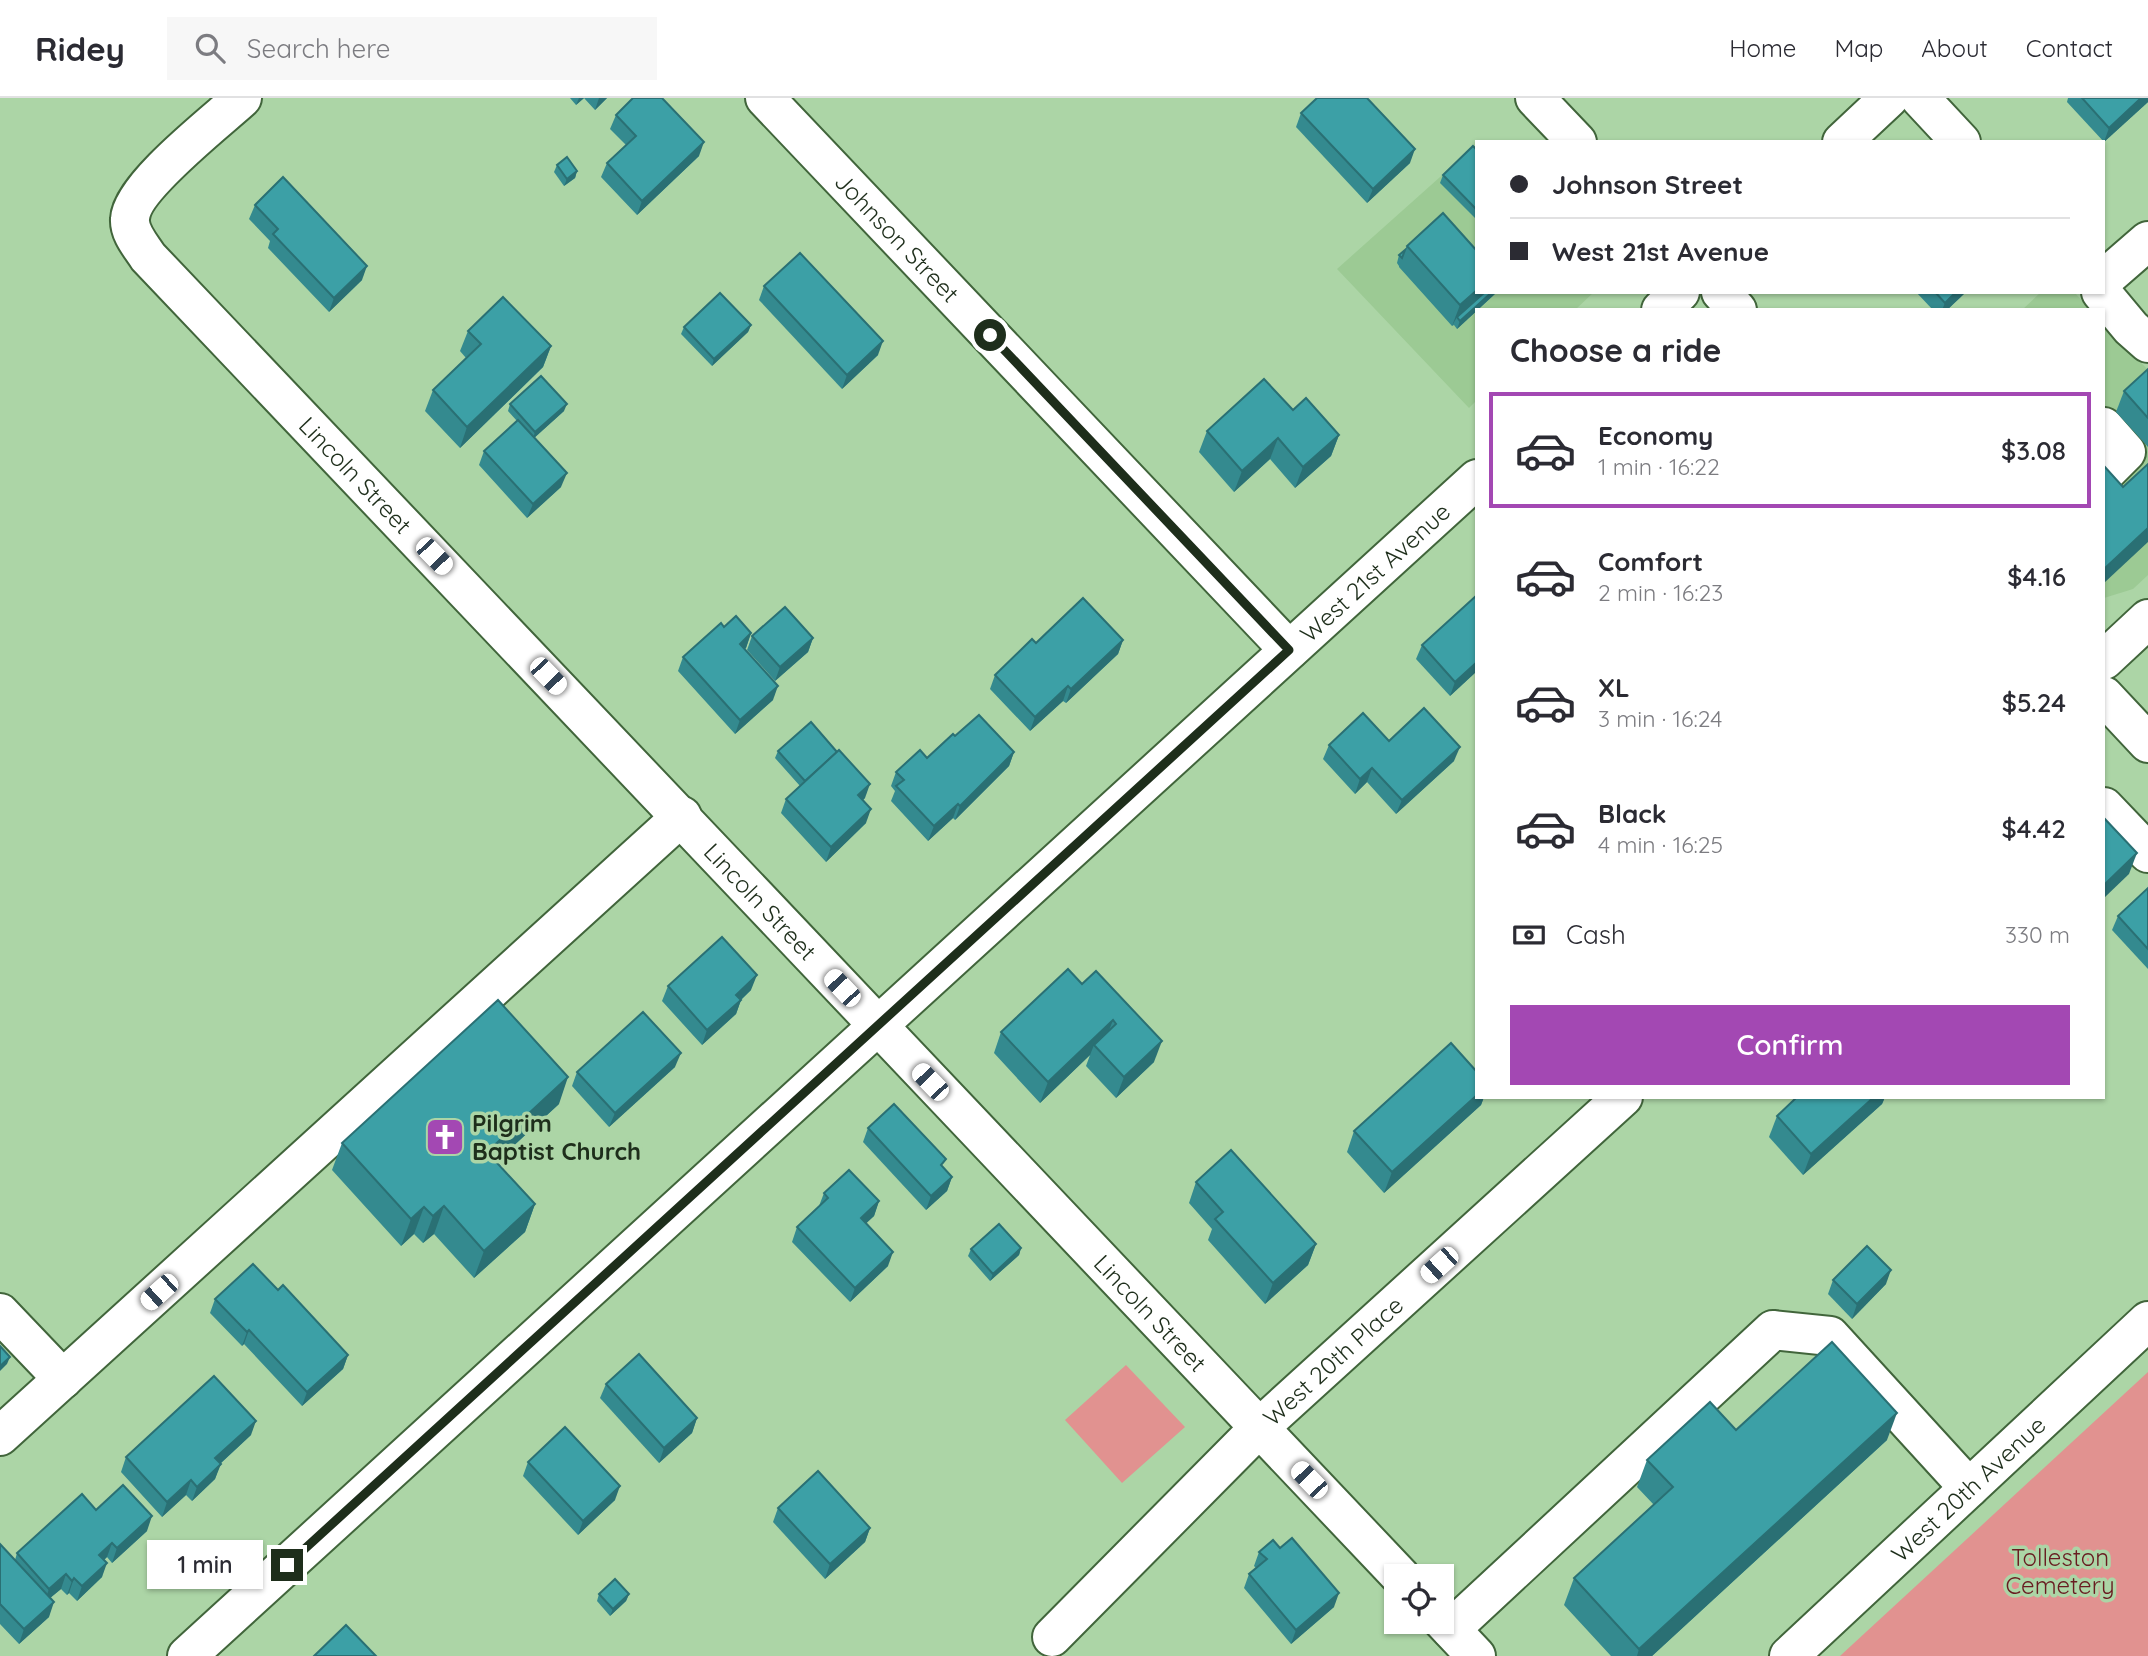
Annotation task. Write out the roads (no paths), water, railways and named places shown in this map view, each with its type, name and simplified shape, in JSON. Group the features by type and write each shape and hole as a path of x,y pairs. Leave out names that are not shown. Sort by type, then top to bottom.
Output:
{"street":[{"name":"Lincoln Street","path":"242,98 149,183 134,201 130,220 135,238 148,257 682,816 1389,1564"},
{"name":"Johnson Street","path":"765,98 1289,650"},
{"path":"1535,98 1575,140"},
{"path":"1844,140 1889,98"},
{"path":"1920,98 1959,140"},
{"path":"2105,278 2148,241"},
{"path":"1663,308 1678,294"},
{"path":"1723,294 1735,308"},
{"path":"2103,294 2130,328 2148,343"},
{"path":"2105,427 2126,452 2105,473"},
{"name":"West 21st Avenue","path":"187,1656 1475,481"},
{"path":"2105,659 2148,619"},
{"path":"2105,697 2148,743"},
{"path":"2105,808 2148,853"},
{"path":"0,1436 682,816"},
{"name":"West 20th Place","path":"1052,1637 1259,1428 1621,1099"},
{"path":"0,1313 63,1379"},
{"name":"West 20th Avenue","path":"1789,1656 2148,1321"},
{"path":"1454,1617 1773,1330 1830,1336 1969,1488"},
{"path":"1454,1633 1476,1656"}],"place":[{"name":"Pilgrim Baptist Church","path":"445,1137"}],"park label":[{"name":"Tolleston Cemetery","path":"2060,1571"}]}
